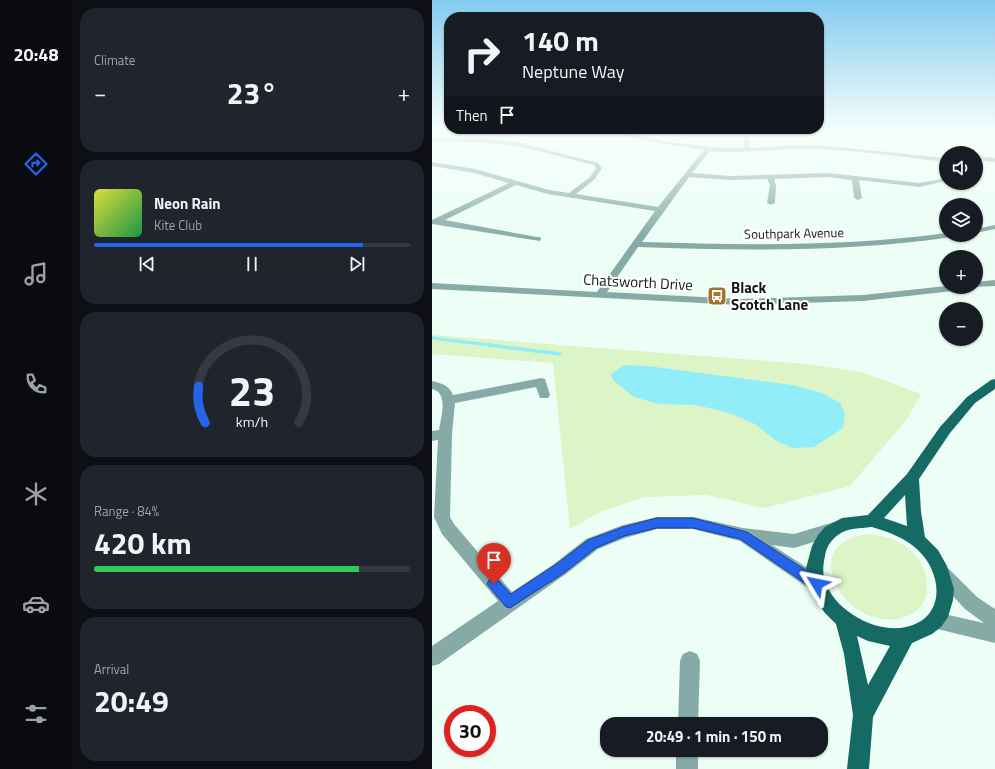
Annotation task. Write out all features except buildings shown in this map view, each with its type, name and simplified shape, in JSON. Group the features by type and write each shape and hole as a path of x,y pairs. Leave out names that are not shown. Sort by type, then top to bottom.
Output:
{"main road":[{"path":"872,521 912,478 953,421 971,400 995,383"},
{"path":"912,478 913,512 917,539"},
{"path":"872,521 895,527 917,539 933,556 943,574 946,595 940,613 935,621 926,628 906,636 890,637 874,634 844,620 827,603 817,584 814,562 820,543 834,529 852,522 872,521"},
{"path":"844,620 853,654 863,715 858,769"},
{"path":"863,715 888,665 906,636"}],"street":[{"path":"453,167 475,170 548,192 660,210"},
{"path":"570,196 593,178 599,168 598,167"},
{"path":"600,296 660,210 693,167"},
{"path":"687,175 731,178 812,175 919,185 939,182"},
{"path":"770,177 773,186 771,203"},
{"path":"855,178 858,198"},
{"path":"434,222 515,183"},
{"path":"434,222 537,239"},
{"path":"983,230 995,227"},
{"name":"Southpark Avenue","path":"637,244 783,247 884,243 939,237"},
{"path":"983,284 995,283"},
{"name":"Chatsworth Drive","path":"432,286 600,296 740,302 863,298 939,290"},
{"path":"449,400 541,382 544,395"},
{"path":"432,385 446,392 449,400 439,435 437,518 510,602"},
{"path":"432,657 560,569 592,544 623,532 657,523 693,523 743,535 794,541 834,529"},
{"path":"743,535 817,584"},
{"path":"943,574 971,603 995,620"},
{"path":"935,621 995,634"},
{"path":"688,717 690,661"},
{"path":"687,769 688,757"}],"green space":[{"path":"432,335 806,364 862,372 921,394 907,419 850,486 764,508 707,495 644,497 600,512 570,529 553,363 432,354"},
{"path":"870,534 890,538 900,543 917,557 923,567 927,588 921,606 913,613 901,618 880,619 861,612 846,599 835,584 831,567 835,552 847,540"}],"water":[{"path":"624,365 647,366 792,385 822,393 840,403 845,413 843,428 814,447 792,448 775,440 755,424 729,413 696,405 659,404 634,397 613,380 611,374"}],"waterway":[{"path":"432,338 493,346"},
{"path":"489,345 493,346"},
{"path":"493,346 560,354"}],"place":[{"name":"Black Scotch Lane","path":"717,296"}],"route":[{"path":"494,584 510,602 560,569 592,544 623,532 657,523 693,523 743,535 786,562 817,584"}]}
